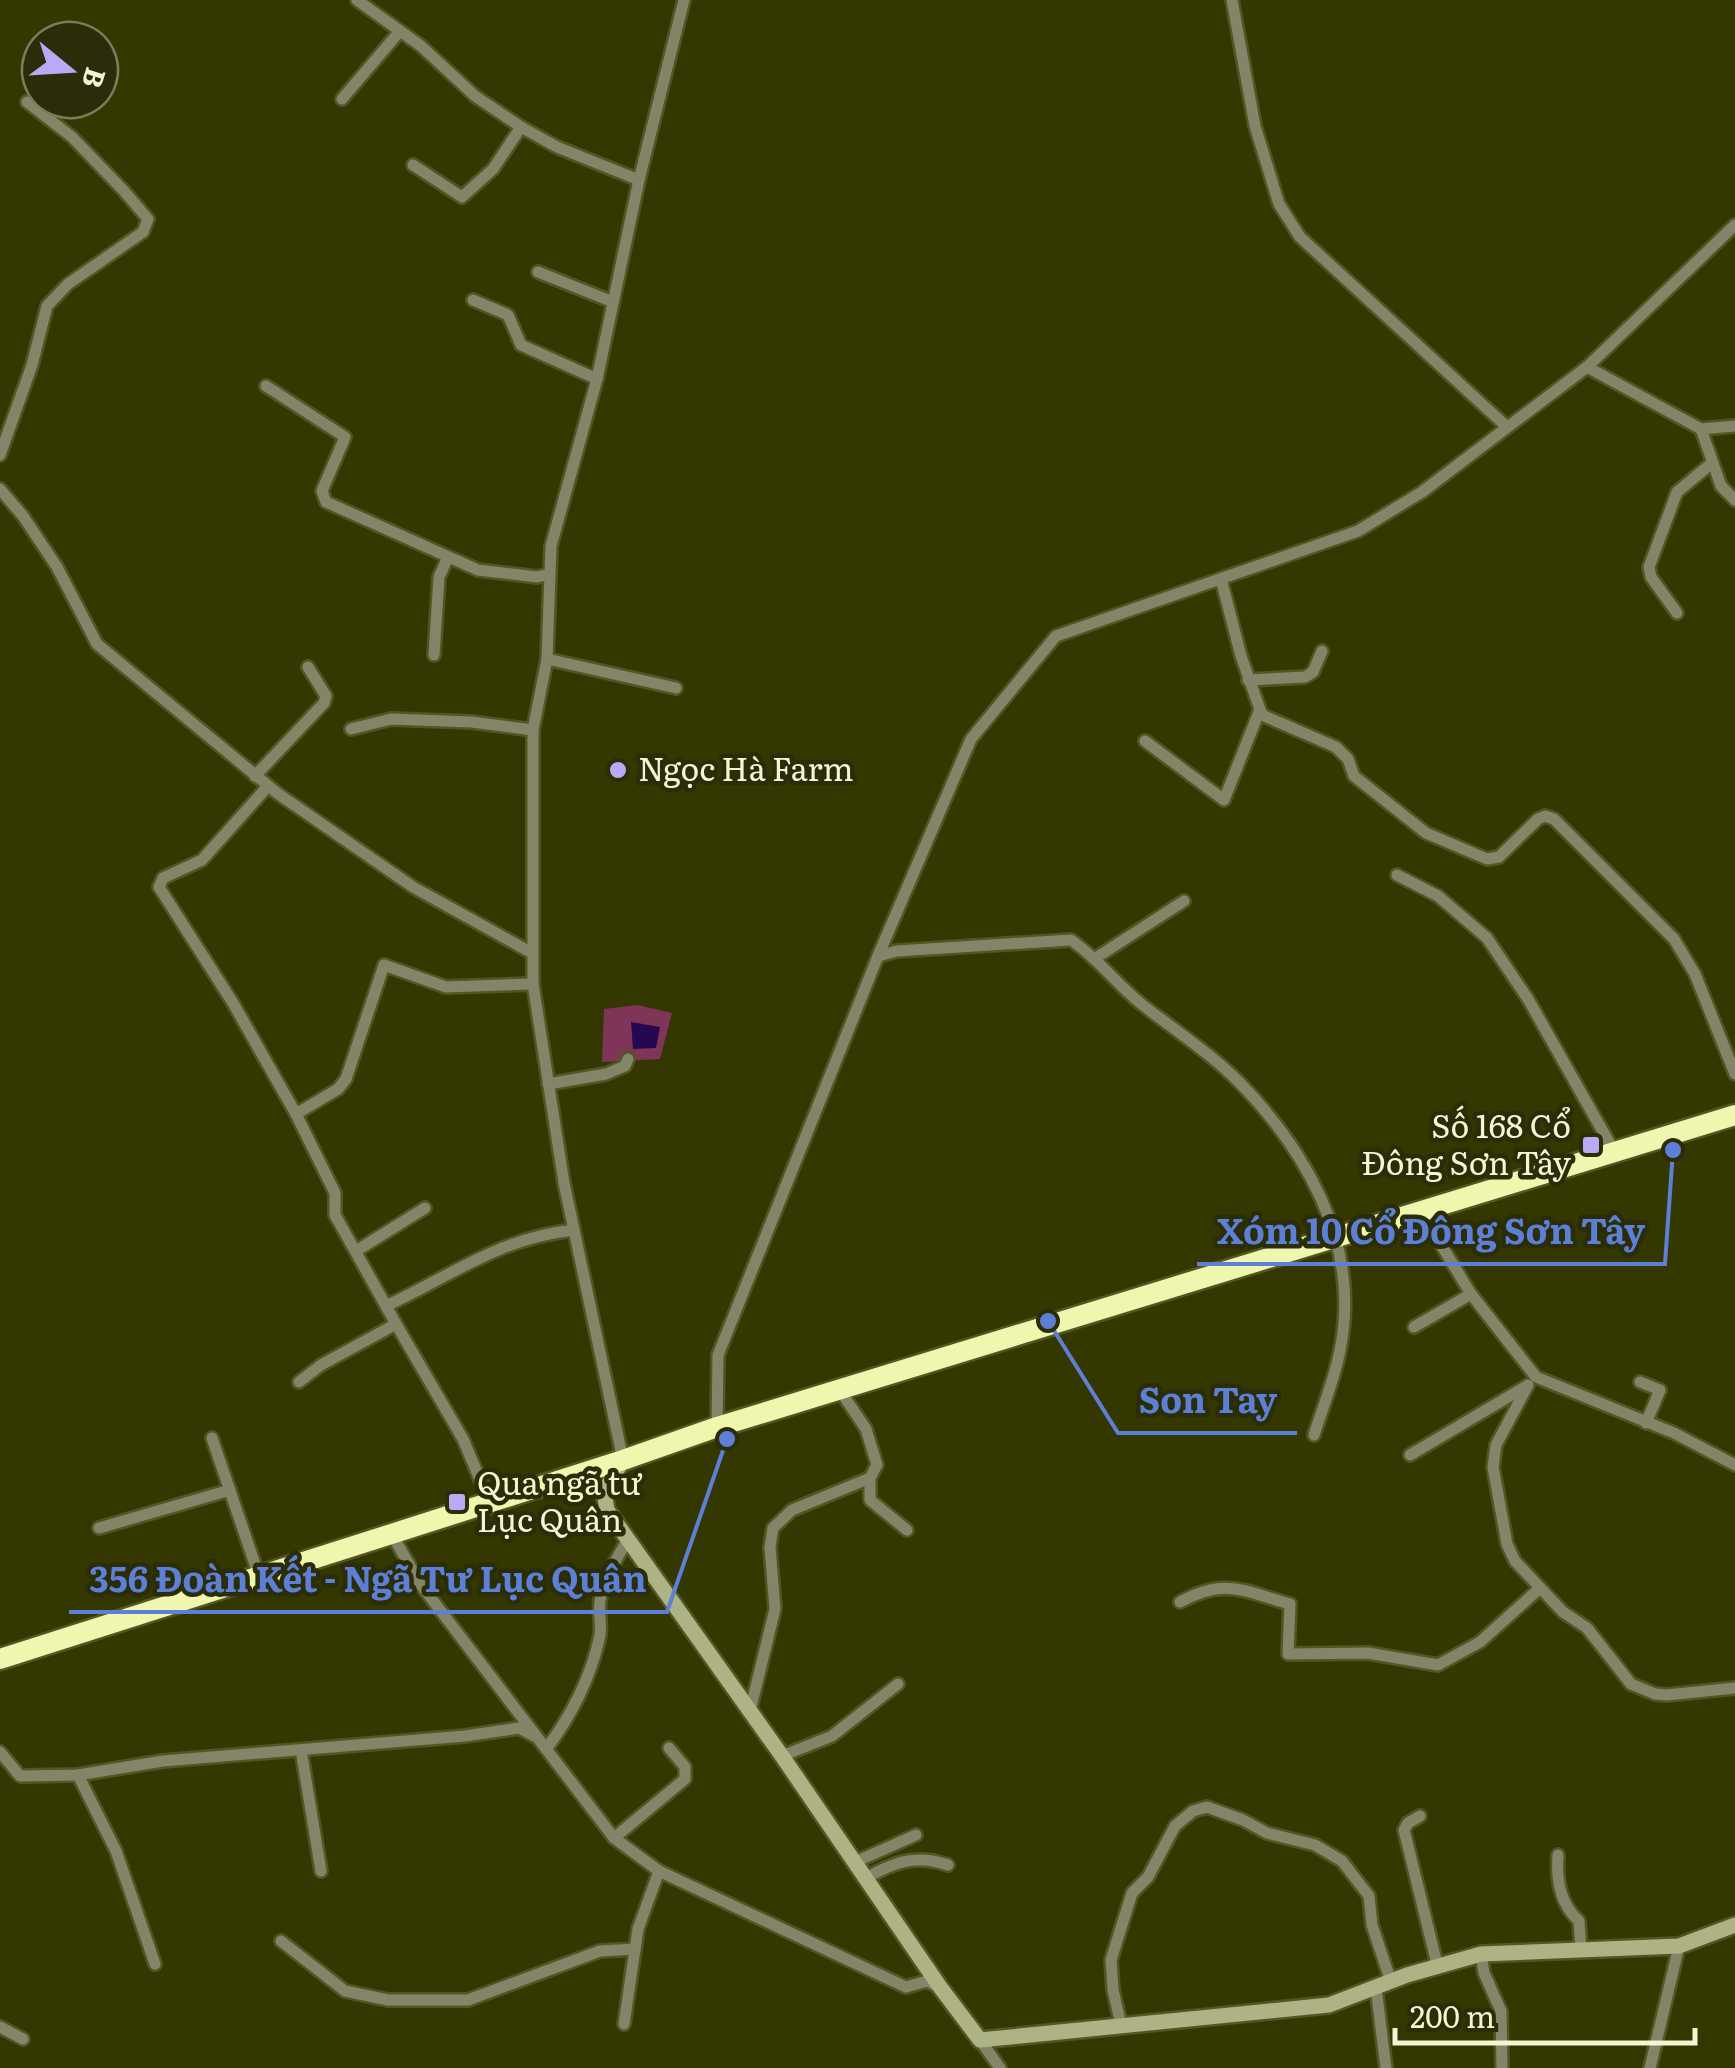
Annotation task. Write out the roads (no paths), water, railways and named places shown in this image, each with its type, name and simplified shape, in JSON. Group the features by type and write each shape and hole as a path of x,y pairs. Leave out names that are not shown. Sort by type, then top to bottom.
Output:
{"highway":[{"path":"0,1659 717,1427 1735,1115"}],"street":[{"path":"356,0 400,31 475,96 521,127 557,147 639,180"},
{"path":"684,0 639,180 597,378 551,546 547,658 533,730 533,984 574,1230 624,1460 604,1492 607,1510 1000,2068"},
{"path":"1232,0 1255,126 1279,204 1300,236 1507,428"},
{"path":"342,99 400,31"},
{"path":"0,456 32,365 46,306 68,284 143,232 148,224 134,202 86,150 49,120"},
{"path":"413,165 462,196 493,169 521,127"},
{"path":"717,1427 718,1355 878,956 971,739 1056,636 1358,531 1422,492 1587,367 1734,228"},
{"path":"538,272 613,302"},
{"path":"473,300 508,315 522,345 597,378"},
{"path":"1587,367 1700,428 1735,426"},
{"path":"266,386 345,437 322,492 324,500 478,570 537,577 549,574"},
{"path":"1700,428 1721,486 1735,500"},
{"path":"1678,613 1651,577 1649,566 1676,492 1712,462"},
{"path":"0,489 57,567 98,644 268,786 414,887 532,953"},
{"path":"434,655 439,577 448,557"},
{"path":"1221,579 1259,712 1336,747 1348,759 1354,776 1426,833 1487,859 1498,858 1538,819 1554,819 1674,939 1694,974 1735,1074"},
{"path":"1248,680 1305,677 1313,672 1322,651"},
{"path":"547,658 676,688"},
{"path":"255,776 324,703 326,696 308,667"},
{"path":"1145,742 1224,800 1259,712"},
{"path":"351,730 391,720 472,722 533,730"},
{"path":"268,786 202,860 163,878 158,886 233,1003 296,1114 335,1194 335,1215 463,1439 489,1501"},
{"path":"1396,875 1438,896 1487,938 1528,998 1614,1151"},
{"path":"1094,959 1184,901"},
{"path":"878,956 897,951 1071,940 1126,993 1193,1042 1236,1080 1277,1124 1317,1191 1337,1236 1344,1284 1343,1336 1314,1434"},
{"path":"296,1114 338,1089 346,1079 384,965 446,987 533,984"},
{"path":"548,1084 606,1074 625,1066 628,1059"},
{"path":"356,1251 425,1208"},
{"path":"1420,1210 1471,1294 1532,1381 1646,1422 1735,1465"},
{"path":"386,1306 509,1243 542,1233 574,1230"},
{"path":"1414,1327 1471,1294"},
{"path":"299,1382 321,1365 396,1324"},
{"path":"1410,1455 1532,1381"},
{"path":"1532,1381 1496,1445 1494,1468 1507,1544 1515,1561 1562,1612 1586,1628 1632,1684 1667,1695 1735,1688"},
{"path":"1640,1382 1662,1391 1646,1422"},
{"path":"839,1389 871,1441 876,1465 870,1478 870,1500 907,1530"},
{"path":"212,1438 259,1576"},
{"path":"750,1711 775,1609 770,1548 774,1528 792,1510 870,1478"},
{"path":"99,1528 230,1490"},
{"path":"392,1533 421,1585 614,1838 659,1871 906,1987 927,1981 940,1987"},
{"path":"546,1749 563,1726 583,1686 600,1634 600,1598 628,1539"},
{"path":"1180,1602 1204,1589 1238,1589 1290,1604 1288,1654 1368,1653 1427,1666 1467,1651 1540,1588"},
{"path":"782,1756 832,1736 898,1684"},
{"path":"0,1752 20,1776 78,1775 163,1761 519,1728 537,1738"},
{"path":"614,1838 684,1779 685,1767 669,1748"},
{"path":"302,1750 321,1871"},
{"path":"78,1775 116,1851 155,1964"},
{"path":"1121,2025 1112,1990 1111,1960 1132,1893 1148,1877 1175,1826 1193,1811 1207,1808 1267,1832 1314,1845 1342,1861 1369,1896 1384,1985 1386,2068"},
{"path":"1420,1816 1404,1830 1438,1968"},
{"path":"855,1862 916,1835"},
{"path":"1558,1855 1557,1878 1567,1908 1579,1921 1581,1950"},
{"path":"866,1878 910,1858 948,1865"},
{"path":"624,2024 638,1929 659,1871"},
{"path":"980,2040 1330,2005 1481,1954 1679,1946 1735,1926"},
{"path":"281,1941 346,1991 388,2000 468,2000 600,1951 635,1949"},
{"path":"1650,2068 1679,1946"},
{"path":"1481,1954 1484,1973 1502,2011 1502,2068"},
{"path":"0,2026 23,2039"}],"place":[{"name":"Ngọc Hà Farm","path":"618,770"},
{"name":"Số 168 Cổ Đông Sơn Tây","path":"1591,1145"},
{"name":"Xóm 10 Cổ Đông Sơn Tây","path":"1673,1150"},
{"name":"Son Tay","path":"1048,1321"},
{"name":"356 Đoàn Kết - Ngã Tư Lục Quân","path":"727,1439"},
{"name":"Qua ngã tư Lục Quân","path":"457,1502"}]}
